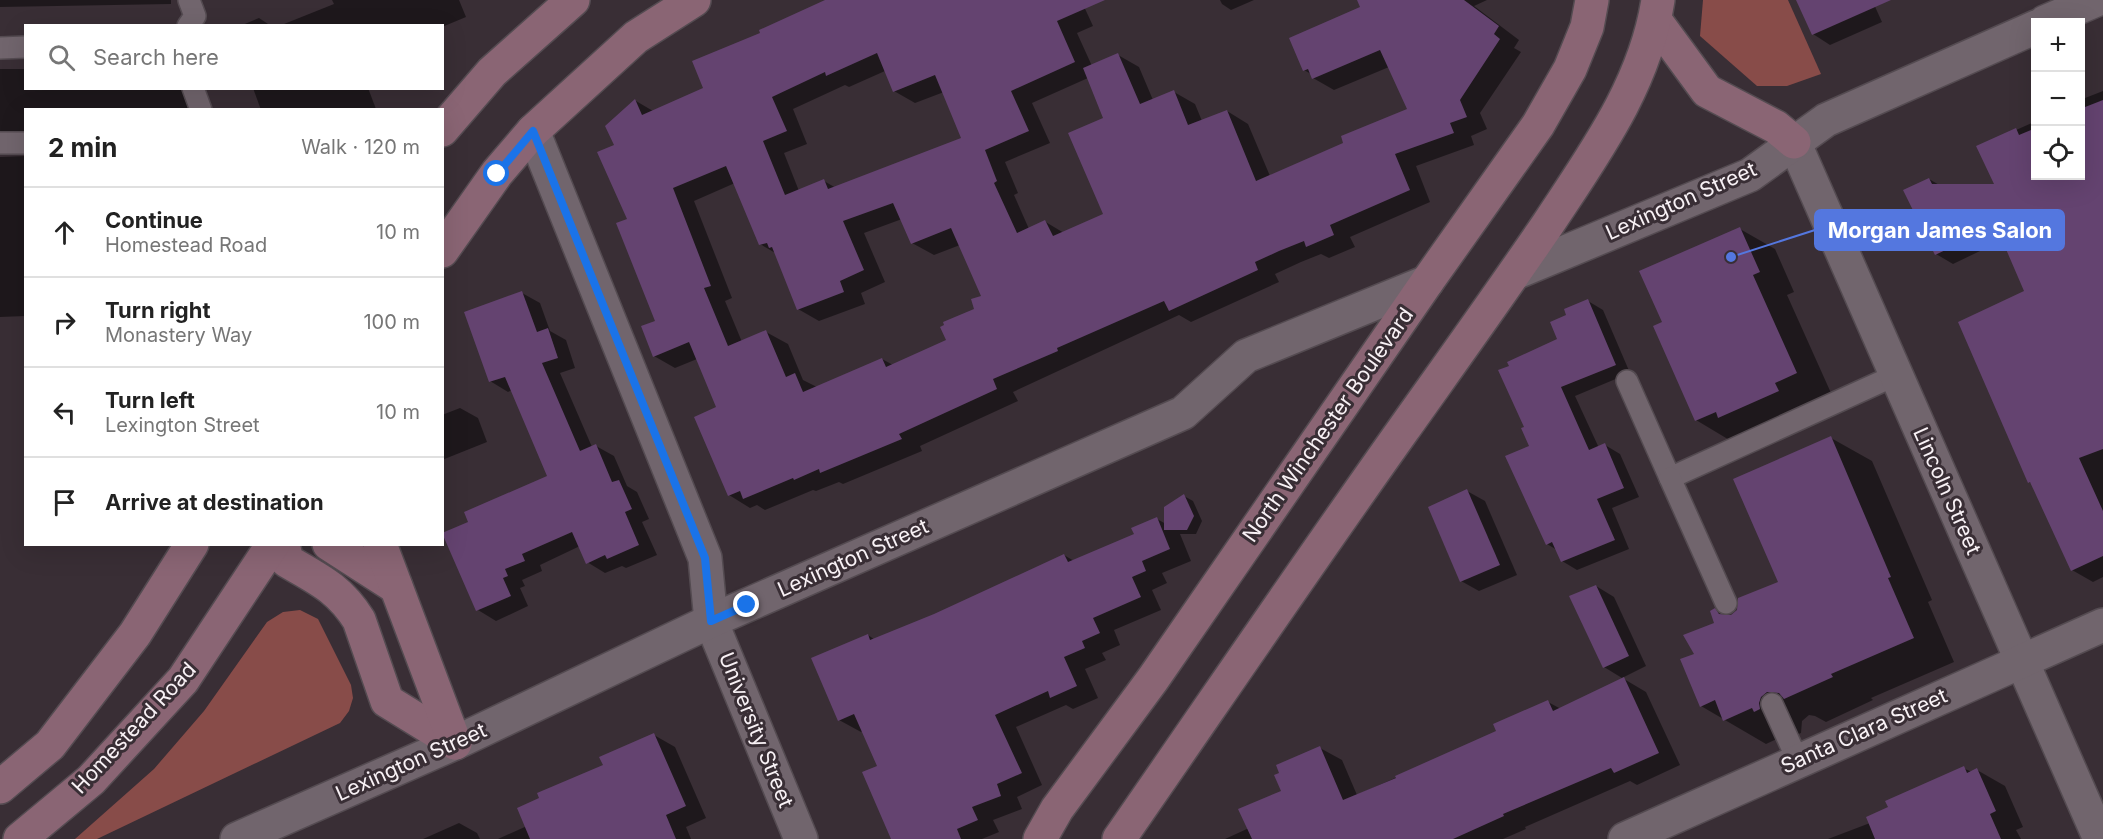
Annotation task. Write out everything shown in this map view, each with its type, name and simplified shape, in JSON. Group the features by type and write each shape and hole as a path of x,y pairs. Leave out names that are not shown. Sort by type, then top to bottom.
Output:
{"main road":[{"path":"444,128 492,72 573,0"},
{"path":"444,248 497,174 533,131 636,37 694,0"},
{"name":"North Winchester Boulevard","path":"1040,839 1057,809 1153,679 1538,125 1570,69 1587,27 1592,0"},
{"path":"1656,10 1707,91 1776,128 1794,142"},
{"path":"1119,839 1355,498 1515,273 1609,133 1643,60 1656,10"},
{"path":"0,787 50,745 135,634 191,546"},
{"name":"Homestead Road","path":"20,839 91,780 183,680 272,546"},
{"path":"283,546 287,561 340,594 351,608 359,620 387,701 455,743"},
{"path":"331,546 396,586"},
{"path":"381,546 455,743"}],"street":[{"path":"2054,18 2096,0"},
{"name":"Lexington Street","path":"1515,273 1749,175 1826,120 2031,29"},
{"name":"University Street","path":"533,131 705,558 711,621 801,839"},
{"name":"Lincoln Street","path":"1794,142 2100,839"},
{"name":"Lexington Street","path":"237,839 282,830 455,743 711,621 1183,413 1246,356 1427,282"},
{"name":"Santa Clara Street","path":"1625,839 2103,625"}],"lane":[{"path":"189,0 195,16 189,24"},
{"path":"0,48 24,47"},
{"path":"194,90 200,108"},
{"path":"0,143 24,143"},
{"path":"1670,478 1896,375"},
{"path":"1627,381 1726,603"},
{"path":"1772,704 1798,761"}],"shaded area":[{"path":"1703,0 1788,0 1821,74 1787,86 1757,86 1700,36"},
{"path":"300,610 318,619 351,685 353,698 349,711 340,723 97,839 75,839 154,769 204,711 267,622 283,612"}],"building":[{"path":"825,0 1105,0 1057,21 1075,62 1011,91 1029,131 985,150 997,181 994,183 1017,233 1045,220 1053,236 1103,214 1068,133 1103,118 1083,68 1118,53 1140,104 1174,90 1188,125 1227,110 1256,181 1343,143 1341,136 1407,109 1380,50 1312,79 1308,69 1303,71 1289,38 1360,7 1357,0 1464,0 1499,26 1494,34 1500,39 1460,100 1467,117 1450,123 1454,133 1395,154 1410,190 1330,225 1334,235 1306,247 1304,241 1255,262 1258,270 1169,311 1164,301 993,379 997,389 899,434 902,439 820,473 819,469 743,499 740,491 728,496 694,417 716,407 689,342 653,357 641,326 655,321 616,223 627,219 597,152 614,145 605,126 635,99 642,115 703,88 692,61 760,33 759,30","holes":["877,53 893,92 935,75 961,138 828,189 824,179 785,195 763,141 787,131 772,97 825,72 826,76","726,166 759,245 767,243 769,248 772,247 797,310 844,292 840,281 864,270 843,221 893,203 911,244 951,228 981,296 971,299 974,309 943,322 944,325 940,327 946,340 886,367 882,358 803,392 795,373 786,377 766,330 728,346 704,288 711,286 673,188"]},
{"path":"1796,0 1891,0 1812,35"},
{"path":"2103,100 2103,449 2079,458 2103,511 2103,556 2071,571 2030,482 2028,483 1958,322 2024,291 1996,226 1935,255 1903,190 1929,178 1932,184 1994,184 1976,146 2016,128 2019,135 2031,130 2031,180 2085,180 2085,107"},
{"path":"1740,227 1760,272 1753,275 1797,373 1775,383 1779,391 1718,418 1716,412 1695,421 1653,326 1662,322 1639,271"},
{"path":"522,291 537,332 548,328 558,358 542,363 580,451 596,444 612,482 619,480 632,509 625,512 639,545 607,559 605,555 586,564 572,532 522,554 525,561 505,569 508,576 503,578 511,596 476,611 444,538 444,532 468,522 464,512 547,476 505,377 489,382 464,312"},
{"path":"1588,299 1616,365 1561,387 1589,450 1605,443 1624,488 1597,499 1615,540 1561,562 1552,542 1546,545 1505,456 1529,446 1521,428 1524,427 1498,370 1509,366 1507,362 1557,339 1550,322 1566,315 1564,309"},
{"path":"1831,436 1891,577 1888,578 1914,638 1831,674 1833,677 1784,699 1779,693 1767,692 1761,697 1760,709 1754,712 1752,708 1723,721 1715,700 1700,707 1680,659 1694,654 1683,635 1714,623 1710,611 1715,608 1719,614 1731,615 1737,610 1738,598 1778,582 1733,479"},
{"path":"1467,489 1500,565 1460,582 1428,507"},
{"path":"1184,494 1194,516 1187,530 1164,530 1164,507"},
{"path":"1157,517 1170,549 1142,561 1146,571 1132,577 1141,597 1093,618 1100,633 1082,641 1085,648 1064,657 1077,686 1050,698 1048,691 995,715 1022,773 997,784 1001,796 972,807 978,820 957,829 961,839 891,839 862,772 877,766 854,714 838,721 811,658 868,634 870,640 934,614 1064,554 1068,562 1134,534 1131,528"},
{"path":"1596,585 1629,656 1603,668 1569,596"},
{"path":"1624,677 1659,753 1614,773 1611,768 1503,814 1504,816 1453,839 1252,839 1238,809 1281,791 1274,775 1279,773 1276,765 1320,746 1343,800 1496,731 1493,724 1548,700 1553,711"},
{"path":"654,733 686,806 666,815 676,839 530,839 517,808 539,798 537,793 603,765 599,757"},
{"path":"1964,766 1967,773 1977,768 1996,811 1990,814 2001,839 1875,839 1866,817 1888,807 1885,801"}],"place":[{"name":"Morgan James Salon","path":"1731,257"}],"route":[{"path":"497,174 533,131 705,558 711,621 747,605"}]}
